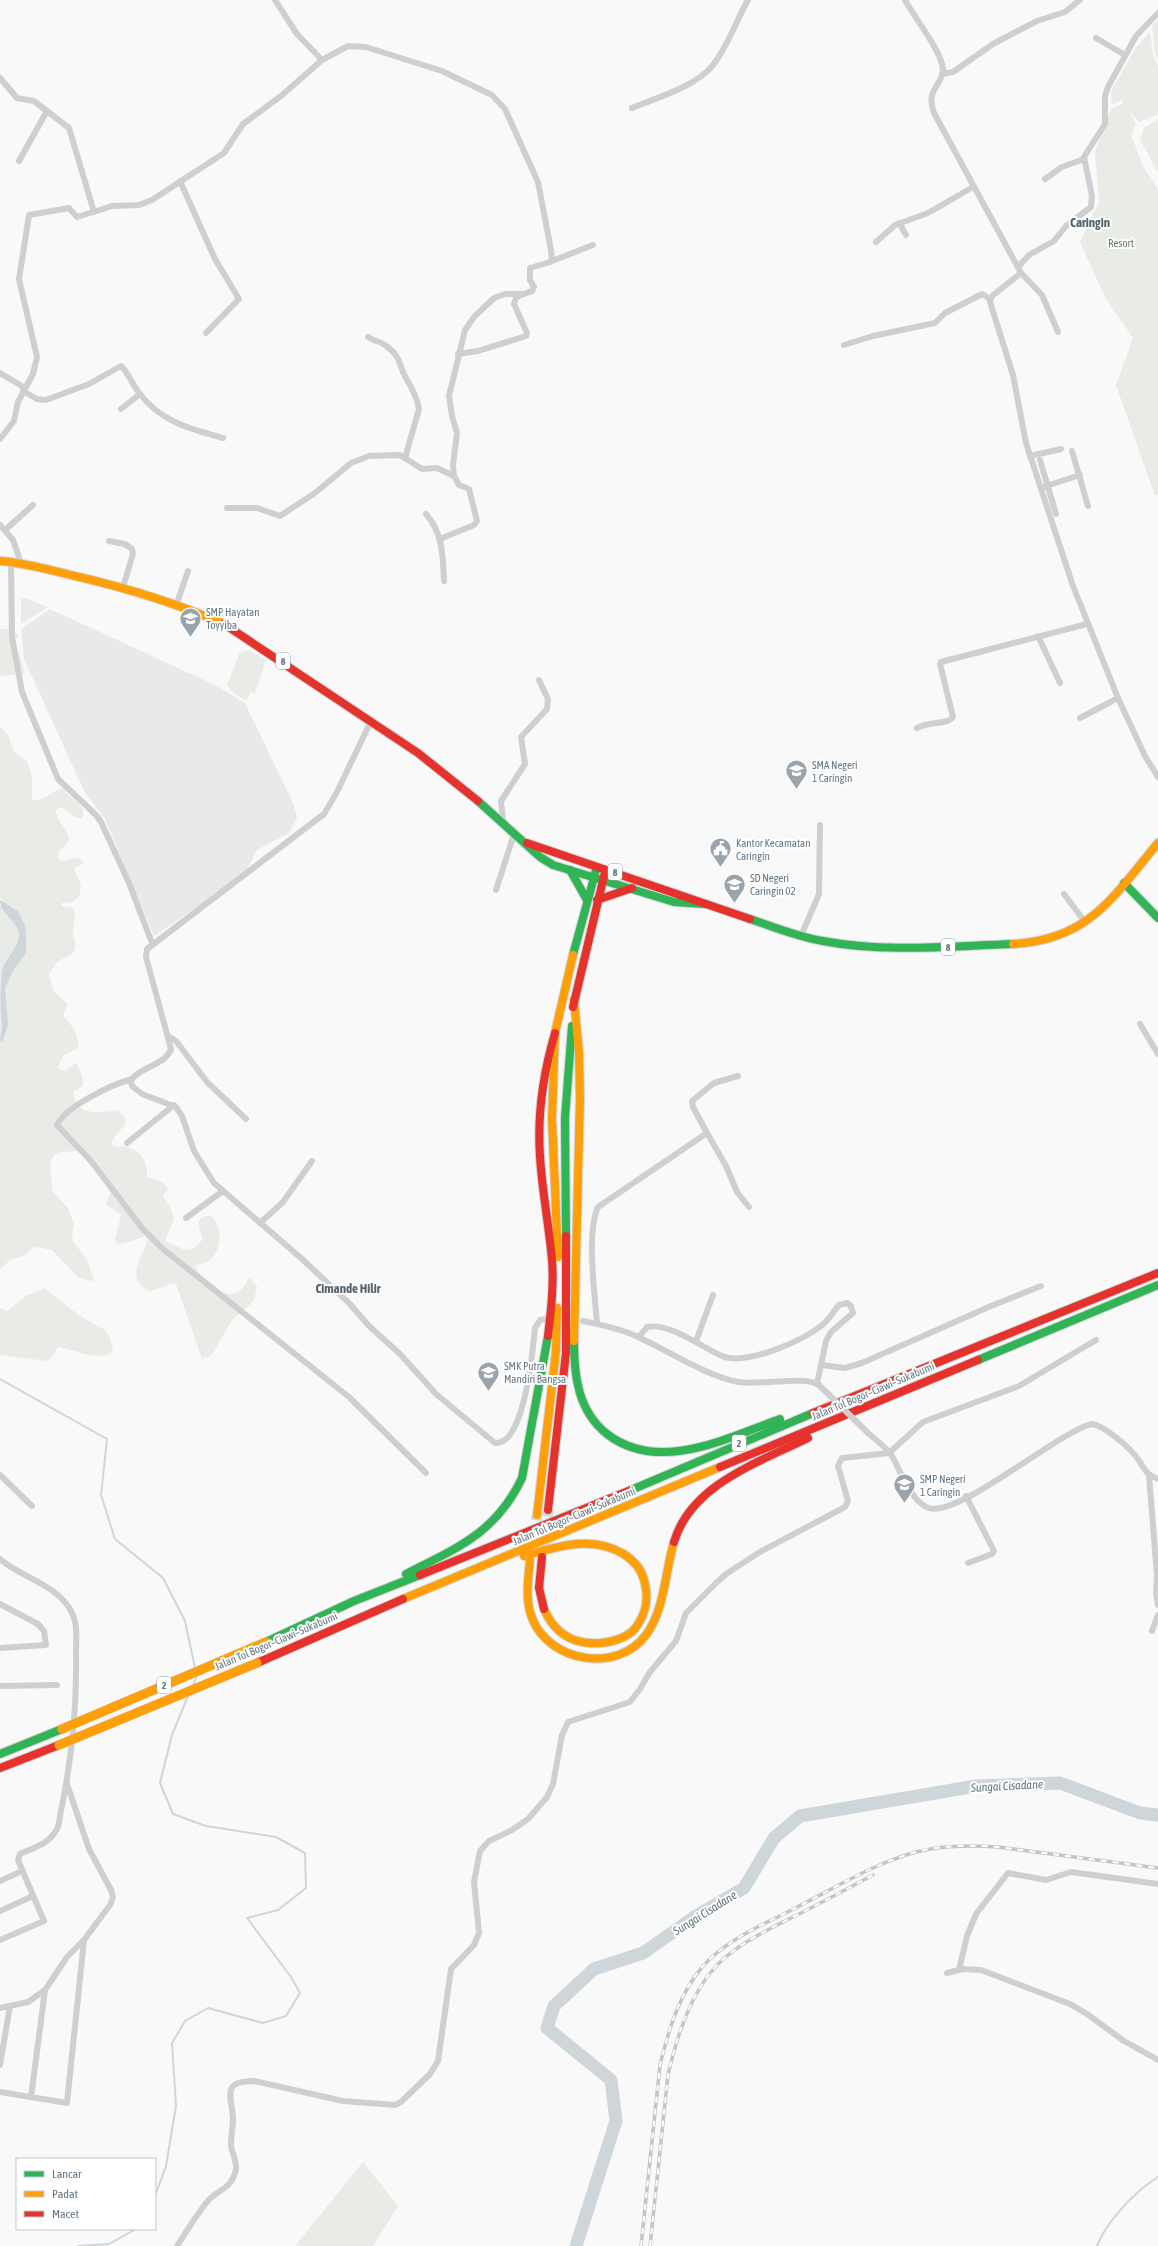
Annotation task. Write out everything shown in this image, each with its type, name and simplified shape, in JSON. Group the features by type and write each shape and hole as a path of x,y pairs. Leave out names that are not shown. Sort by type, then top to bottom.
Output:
{"main road":[{"name":"8","path":"0,561 21,563 123,587 177,603 216,620 250,640 429,761 503,822 540,857 553,865 674,902 705,904"},
{"name":"8","path":"525,842 596,867 685,895 705,904 801,936 832,944 873,948 1024,944 1057,938 1085,922 1124,883 1158,843"},
{"path":"548,1510 566,1353 565,1118 568,1063 574,1000 597,900 598,878 596,867"},
{"path":"354,1601 478,1536 504,1512 522,1478 546,1347 551,1310 552,1261 540,1156 540,1115 544,1072 555,1033 587,900 598,878 606,869"},
{"path":"570,870 587,900"},
{"path":"1124,883 1158,918"},
{"path":"597,900 632,888"},
{"path":"574,1000 580,1068 575,1264 575,1362 582,1401 591,1416 619,1442 638,1450 660,1453 706,1444 855,1395"},
{"path":"536,1515 556,1351 558,1263 552,1119 555,1033"},
{"name":"Jalan Tol Bogor–Ciawi–Sukabumi","path":"0,1754 266,1642 354,1601 566,1518 855,1395 1125,1287 1158,1272"},
{"name":"Jalan Tol Bogor–Ciawi–Sukabumi","path":"0,1768 257,1663 363,1616 1158,1285"},
{"path":"530,1560 528,1594 531,1616 540,1632 557,1647 577,1657 597,1659 621,1654 639,1642 653,1622 675,1537 689,1514 702,1498 751,1468 870,1405"},
{"path":"485,1566 564,1546 583,1543 604,1544 625,1552 638,1565 646,1579 649,1595 645,1613 627,1636 615,1642 590,1644 576,1641 564,1635 548,1620 542,1606 538,1587 542,1557"}],"street":[{"path":"275,0 297,34 322,60"},
{"path":"632,108 685,85 706,73 720,54 748,0"},
{"path":"905,0 939,57 942,66 942,74 933,91 932,107 1019,270 1042,295 1058,332"},
{"path":"942,74 953,72 993,44 1037,21 1065,12 1080,0"},
{"path":"990,300 1019,270 1029,255 1054,241 1066,226 1091,207 1092,196 1084,159 1086,152 1105,124 1105,93 1125,55 1141,30 1158,13"},
{"path":"1096,38 1125,55"},
{"path":"0,439 13,424 24,390 33,374 37,357 19,285 19,270 28,217 33,213 67,209 72,210 76,216 112,206 143,204 224,153 243,124 281,96 322,60 348,46 366,47 442,71 497,99 505,109 538,182 552,261"},
{"path":"0,78 17,98 30,100 69,128 94,212"},
{"path":"19,161 47,111"},
{"path":"1045,180 1062,167 1084,159"},
{"path":"180,181 216,259 239,297 238,302 206,333"},
{"path":"876,242 899,223 928,213 973,186"},
{"path":"899,223 906,235"},
{"path":"458,354 478,351 526,336 527,333 514,304 516,298 532,291 534,287 530,277 530,268 593,245"},
{"path":"440,539 474,525 477,521 469,489 458,485 454,476 453,465 457,433 452,416 449,396 458,354 468,325 488,302 502,295 524,294"},
{"path":"844,346 873,336 935,323 945,313 982,294 985,294 990,300 1013,375 1023,430 1030,456 1056,514"},
{"path":"368,337 376,342 384,344 400,360 405,376 413,388 418,402 419,409 405,458"},
{"path":"0,373 37,399 46,400 89,384 120,366 140,394 155,410 176,424 223,438"},
{"path":"121,408 140,394"},
{"path":"1030,456 1061,448"},
{"path":"1072,451 1088,506"},
{"path":"227,508 258,508 280,516 314,494 351,463 359,459 395,454 405,458 422,469 437,468 454,476"},
{"path":"1040,460 1044,486 1087,624 1118,698 1145,756 1158,777"},
{"path":"1044,486 1080,475"},
{"path":"5,530 33,505"},
{"path":"426,514 435,524 440,539 444,581"},
{"path":"0,525 17,546 21,563"},
{"path":"109,542 125,544 132,549 123,587"},
{"path":"11,561 12,637 20,685 25,699 58,779 96,815 101,822 129,883 152,943"},
{"path":"177,603 188,571"},
{"path":"917,728 929,723 947,722 953,716 940,663 1087,624"},
{"path":"1038,636 1060,683"},
{"path":"503,822 501,801 525,764 521,737 547,709 548,699 539,680"},
{"path":"1080,718 1118,698"},
{"path":"371,721 339,788 324,814 152,943 146,951 146,957 171,1049 169,1053 132,1079 117,1084 82,1102 58,1125 90,1161 142,1228 163,1249 349,1397 426,1473"},
{"path":"801,936 819,894 820,825"},
{"path":"496,890 514,834"},
{"path":"1064,894 1085,922"},
{"path":"1140,1024 1158,1054"},
{"path":"168,1036 176,1041 207,1082 246,1119"},
{"path":"738,1076 714,1083 692,1101 693,1107 726,1166 737,1192 749,1207"},
{"path":"132,1079 132,1086 139,1092 174,1105 180,1112 188,1136 200,1162 212,1180 350,1304 368,1325 400,1354 436,1394 495,1442 502,1441 510,1433 522,1409 527,1390 535,1328 540,1320 546,1318"},
{"path":"127,1143 174,1105"},
{"path":"597,1324 593,1255 595,1219 598,1207 707,1133"},
{"path":"260,1223 283,1202 312,1161"},
{"path":"186,1218 223,1191"},
{"path":"822,1365 845,1368 862,1363 991,1306 1042,1286"},
{"path":"696,1341 713,1295"},
{"path":"639,1337 644,1329 650,1326 675,1332 729,1358 763,1354 782,1348 820,1327 838,1305 842,1302 847,1303 853,1310 852,1315 828,1336 824,1348 818,1385"},
{"path":"583,1321 618,1329 639,1337 731,1381 761,1383 808,1380 818,1385 889,1452 905,1480 926,1507 935,1508 946,1506 966,1496 1007,1474 1081,1428 1092,1424 1102,1428 1130,1449 1149,1476 1158,1605"},
{"path":"177,2246 207,2201 225,2190 234,2176 236,2162 232,2147 233,2120 229,2095 233,2087 242,2082 254,2081 343,2101 395,2105 401,2102 430,2074 438,2061 451,1969 474,1945 480,1933 474,1882 480,1851 489,1841 512,1830 528,1819 548,1796 553,1784 566,1724 575,1719 630,1702 654,1667 676,1641 686,1613 716,1583 760,1552 846,1507 848,1501 838,1466 842,1458 889,1452 923,1422 1020,1386 1096,1340"},
{"path":"0,1475 32,1506"},
{"path":"1149,1476 1158,1479"},
{"path":"966,1496 994,1552 968,1563"},
{"path":"0,1559 13,1569 54,1592 65,1602 72,1613 76,1641 76,1700 67,1784 57,1829 45,1844 20,1854 18,1860 44,1921 0,1940"},
{"path":"0,1604 38,1624 44,1631 46,1645 0,1648"},
{"path":"0,1610 9,1609"},
{"path":"1152,1631 1158,1615"},
{"path":"0,1686 58,1685"},
{"path":"0,2008 28,2002 45,1990 67,1957 84,1940 110,1905 113,1898 111,1890 89,1849 67,1784"},
{"path":"0,1881 22,1871"},
{"path":"959,1970 967,1936 976,1914 1008,1873 1046,1880 1071,1872 1158,1884"},
{"path":"0,1911 33,1896"},
{"path":"0,2092 67,2103 84,1940"},
{"path":"947,1973 959,1970 981,1970 1070,2004 1088,2014 1124,2041 1158,2060"},
{"path":"32,2097 45,1990"},
{"path":"0,2065 10,2006"}],"shaded area":[{"path":"50,609 215,685 245,703 294,805 297,818 289,833 257,850 244,875 154,936 105,819 84,791 24,659 21,629"},
{"path":"0,900 18,911 25,926 26,940 26,953 14,969 5,988 8,1025 2,1042 0,1040 2,1027 1,981 3,967 17,943 19,934 18,929 5,913"}],"green space":[{"path":"1158,20 1158,60 1155,52 1152,26"},
{"name":"Resort","path":"1150,32 1153,54 1158,66 1158,114 1139,122 1129,111 1136,124 1131,135 1143,166 1158,190 1158,495 1155,496 1116,385 1133,338 1105,297 1080,242 1099,202 1095,152 1111,109 1124,103 1121,100 1112,105 1111,92 1136,48"},
{"path":"1158,119 1158,172 1140,139 1144,128"},
{"path":"21,597 48,607 21,624"},
{"path":"0,629 12,629 18,635 18,638 13,637 22,661 24,674 0,676"},
{"path":"249,650 266,660 255,694 251,692 246,701 231,691 227,685 240,652"},
{"path":"0,726 8,735 14,752 27,761 32,777 33,800 42,799 60,789 64,789 66,793 78,802 83,810 82,819 75,817 60,807 55,811 69,838 66,845 59,851 58,858 62,861 79,858 84,863 74,869 81,885 79,897 72,902 62,903 61,905 67,908 70,906 74,911 75,918 73,933 75,948 71,954 55,965 49,974 53,990 67,1004 63,1015 74,1030 78,1043 78,1048 64,1055 57,1068 65,1071 76,1063 78,1066 82,1077 83,1086 73,1092 78,1106 90,1112 118,1110 126,1118 125,1124 112,1141 112,1144 117,1147 135,1150 140,1154 146,1164 147,1177 162,1182 168,1188 163,1197 171,1209 174,1219 165,1241 184,1250 193,1249 203,1239 199,1228 199,1220 205,1216 211,1216 219,1229 220,1237 216,1253 211,1259 196,1265 200,1275 215,1288 232,1294 241,1290 249,1277 257,1286 254,1301 232,1320 211,1356 202,1359 176,1284 173,1283 151,1291 142,1287 137,1279 137,1268 147,1239 144,1236 118,1244 115,1240 121,1215 106,1204 110,1193 104,1178 80,1150 58,1153 51,1160 50,1171 53,1192 68,1208 74,1225 72,1236 73,1241 87,1260 94,1280 92,1281 79,1278 52,1250 37,1247 31,1249 25,1255 10,1260 0,1269 0,905 15,916 14,908 5,904 0,898"},
{"path":"44,1288 80,1316 105,1330 110,1338 113,1351 110,1354 96,1356 58,1347 52,1357 47,1361 0,1355 0,1308 7,1311 26,1296"},
{"path":"363,2162 398,2206 373,2246 295,2246"}],"waterway":[{"path":"0,1379 107,1439 101,1495 115,1539 163,1578 185,1621 195,1668"},
{"path":"193,1685 197,1676"},
{"path":"156,2193 166,2166 176,2106 172,2043 185,2021 208,2008 263,2023 286,2016 300,1993 291,1977 247,1918 278,1910 306,1888 305,1853 276,1837 206,1826 173,1814 160,1783 172,1735 188,1696"},
{"name":"Sungai Cisadane","path":"576,2246 616,2121 611,2080 547,2028 554,2006 594,1969 643,1953 696,1916 744,1888 774,1838 800,1816 976,1786 1060,1783 1140,1813 1158,1815"},
{"path":"1097,2246 1114,2217 1131,2198 1158,2177"},
{"path":"78,2246 109,2244 134,2230"}],"tunnel":[{"path":"543,1549 548,1510"},
{"path":"531,1553 537,1515"}],"railway":[{"path":"641,2246 660,2065 671,2025 687,1988 703,1966 713,1956 737,1938 858,1875 901,1857 936,1848 957,1846 998,1847 1158,1868"},
{"path":"650,2246 668,2075 679,2034 689,2008 703,1983 719,1963 729,1954 750,1940 873,1875"}],"traffic: fast":[{"path":"478,801 540,857 553,865 674,902 705,904"},
{"path":"570,870 587,900"},
{"path":"573,955 596,870"},
{"path":"1124,883 1158,918"},
{"path":"750,919 804,937 847,945 918,948 1013,944"},
{"path":"566,1236 565,1118 572,1026"},
{"path":"978,1360 1158,1285"},
{"path":"406,1574 442,1556 473,1537 500,1513 512,1497 522,1478 548,1336"},
{"path":"574,1341 577,1380 584,1404 597,1425 607,1434 627,1446 649,1451 671,1452 693,1449 716,1443 780,1419"},
{"path":"631,1490 813,1413"},
{"path":"266,1642 354,1601 420,1575"},
{"path":"0,1754 62,1729"}],"traffic: slow":[{"path":"0,561 38,567 113,586 169,603 224,624"},
{"path":"1013,944 1039,941 1061,934 1080,925 1112,898 1158,843"},
{"path":"558,1257 552,1119 555,1033 573,955"},
{"path":"574,1000 579,1052 580,1097 574,1341"},
{"path":"537,1515 556,1351 557,1308"},
{"path":"403,1599 720,1467"},
{"path":"530,1560 528,1575 528,1604 532,1618 541,1633 553,1645 568,1653 584,1658 602,1658 618,1655 633,1647 646,1635 652,1625 661,1602 674,1542"},
{"path":"524,1556 573,1544 598,1545 622,1553 629,1558 636,1564 643,1576 646,1586 647,1598 645,1609 637,1626 624,1637 608,1642 587,1643 570,1638 555,1627 544,1609"},
{"path":"62,1729 266,1642"},
{"path":"59,1745 257,1663"}],"traffic: jam":[{"path":"224,624 418,753 478,801"},
{"path":"527,843 750,919"},
{"path":"573,1007 605,872"},
{"path":"597,900 632,888"},
{"path":"548,1336 553,1269 541,1169 539,1124 544,1079 555,1033"},
{"path":"548,1510 566,1353 566,1236"},
{"path":"813,1413 1158,1273"},
{"path":"720,1467 978,1360"},
{"path":"674,1542 683,1522 695,1505 711,1490 729,1477 749,1466 808,1438"},
{"path":"420,1575 631,1490"},
{"path":"542,1557 539,1588 544,1609"},
{"path":"257,1663 403,1599"},
{"path":"0,1768 59,1745"}],"place":[{"name":"SMP Hayatan Toyyiba","path":"191,638"},
{"name":"SMA Negeri 1 Caringin","path":"796,790"},
{"name":"Kantor Kecamatan Caringin","path":"720,868"},
{"name":"SD Negeri Caringin 02","path":"734,904"},
{"name":"SMK Putra Mandiri Bangsa","path":"488,1392"},
{"name":"SMP Negeri 1 Caringin","path":"904,1504"}],"district":[{"name":"Caringin","path":"1090,222"},
{"name":"Cimande Hilir","path":"348,1288"}]}
